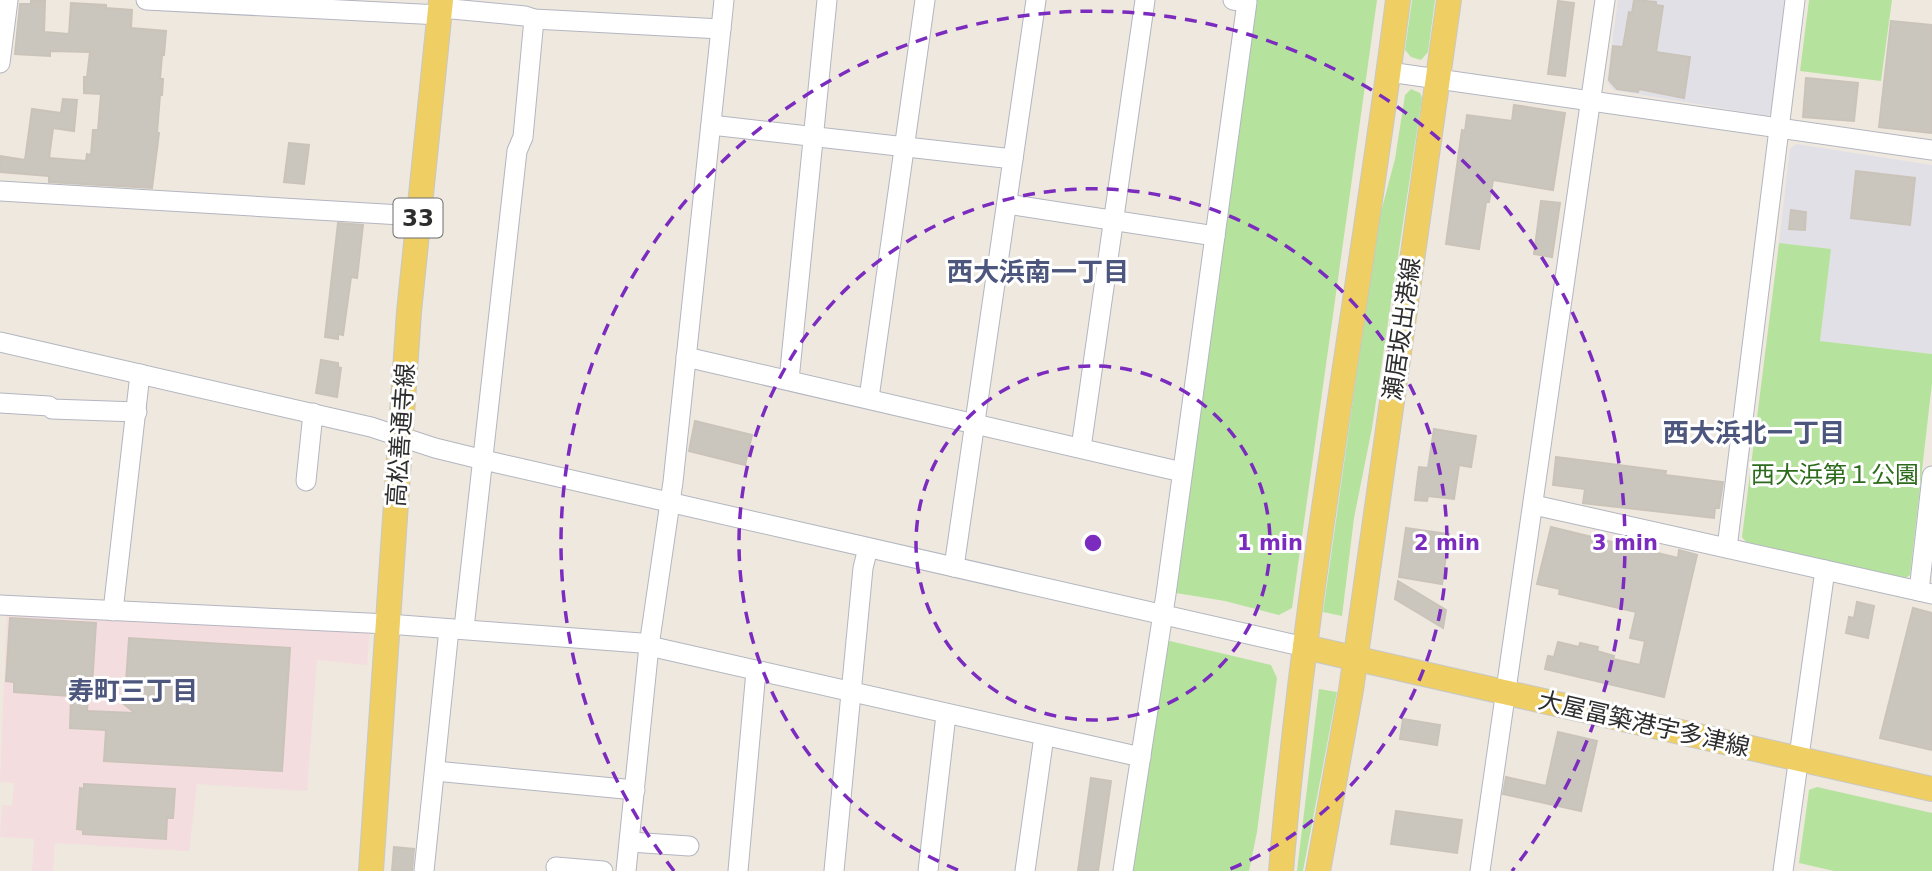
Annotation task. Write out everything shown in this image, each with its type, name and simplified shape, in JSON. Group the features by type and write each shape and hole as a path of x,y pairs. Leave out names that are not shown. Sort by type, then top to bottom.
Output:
{"main road":[{"name":"瀬居坂出港線","path":"1305,647 1326,485 1398,0"},
{"name":"瀬居坂出港線","path":"1355,658 1449,0"},
{"name":"高松善通寺線","path":"371,871 418,216 441,8"},
{"name":"大屋冨築港宇多津線","path":"1305,647 1932,789"},
{"path":"1281,871 1305,647"},
{"path":"1318,871 1355,658"},
{"path":"1330,871 1333,792"}],"street":[{"path":"0,64 8,0"},
{"path":"146,0 441,8 534,19 721,29"},
{"path":"626,871 649,646 669,503 724,0"},
{"path":"789,380 827,0"},
{"path":"869,398 925,0"},
{"path":"954,567 1036,0"},
{"path":"1081,448 1145,0"},
{"path":"1123,871 1163,614 1247,2 1233,0"},
{"path":"1480,871 1605,0"},
{"path":"1727,548 1796,0"},
{"path":"424,871 435,771 484,460 517,151 523,137 534,19"},
{"path":"1389,72 1932,150"},
{"path":"711,125 1013,159"},
{"path":"0,191 418,216"},
{"path":"1007,204 1215,236"},
{"path":"0,342 313,413 484,460 1305,647"},
{"path":"685,357 976,422 1182,472"},
{"path":"113,611 140,374"},
{"path":"0,403 52,409 136,412"},
{"path":"306,481 313,413"},
{"path":"1534,505 1926,593 1932,476"},
{"path":"834,871 863,568 868,548"},
{"path":"1783,871 1825,570"},
{"path":"0,605 388,624 641,643 946,715 1141,757"},
{"path":"738,871 756,671"},
{"path":"928,871 946,715"},
{"path":"1025,871 1044,736"},
{"path":"435,771 635,790"},
{"path":"630,842 689,846"},
{"path":"556,867 603,871"}],"shaded area":[{"path":"1618,0 1790,0 1777,108 1768,116 1613,90 1607,81"},
{"path":"1796,144 1932,165 1932,354 1820,341 1830,250 1779,243 1790,149"},
{"path":"7,610 370,630 367,665 317,660 307,791 197,784 189,851 55,843 53,871 32,871 34,839 0,837 2,805 12,806 14,783 0,782"}],"green space":[{"path":"1255,0 1377,0 1292,608 1279,615 1225,601 1176,593 1173,587"},
{"path":"1412,0 1435,0 1428,52 1421,60 1411,57 1405,50"},
{"path":"1809,0 1892,0 1881,81 1800,71"},
{"path":"1411,89 1420,93 1422,98 1372,428 1354,518 1342,616 1323,612 1378,223 1395,159 1405,95"},
{"name":"西大浜第１公園","path":"1779,243 1831,249 1820,341 1932,354 1932,383 1910,575 1904,579 1746,542 1742,537"},
{"path":"1170,641 1271,665 1277,678 1257,832 1249,871 1131,871 1164,644"},
{"path":"1319,689 1337,692 1303,871 1297,871"},
{"path":"1817,787 1932,813 1932,871 1834,871 1799,863 1809,790"}],"building":[{"path":"1634,0 1656,2 1656,5 1663,6 1656,52 1690,57 1684,98 1639,89 1638,92 1617,89 1609,80 1613,46 1623,47 1629,12 1632,13"},
{"path":"31,1 45,1 44,32 69,34 71,3 132,10 131,28 166,31 152,188 49,182 49,176 0,172 0,156 25,160 32,109 61,113 63,99 77,100 74,131 53,128 49,158 86,161 87,154 91,155 93,130 98,130 101,94 84,93 84,77 87,77 90,52 50,51 50,56 15,54 20,4 31,4"},
{"path":"1558,1 1574,3 1565,76 1548,74"},
{"path":"1891,21 1932,25 1932,133 1879,127"},
{"path":"1806,78 1858,83 1854,121 1803,117"},
{"path":"1514,105 1565,113 1553,190 1493,180 1489,202 1486,202 1479,249 1446,244 1462,130 1465,131 1467,115 1512,121"},
{"path":"289,143 309,145 304,184 284,182"},
{"path":"1856,171 1915,178 1910,225 1851,218"},
{"path":"1541,201 1560,203 1552,257 1534,254"},
{"path":"1791,210 1806,212 1805,230 1789,229"},
{"path":"338,223 363,225 357,278 351,277 343,335 338,334 338,339 325,337"},
{"path":"321,360 338,363 341,368 337,397 316,393"},
{"path":"695,421 752,435 745,465 689,451"},
{"path":"1434,429 1476,436 1471,467 1459,465 1454,499 1428,496 1427,501 1415,500 1419,467 1428,468"},
{"path":"1556,457 1666,471 1665,475 1723,482 1719,508 1715,508 1714,518 1583,503 1585,489 1553,485"},
{"path":"1551,527 1678,558 1679,550 1697,555 1664,697 1545,669 1548,656 1554,657 1558,642 1579,647 1580,643 1598,647 1597,651 1614,656 1613,659 1640,665 1645,641 1630,638 1636,612 1559,594 1560,589 1537,584"},
{"path":"1406,528 1449,534 1442,584 1399,577"},
{"path":"1398,581 1446,610 1443,628 1395,599"},
{"path":"1857,602 1874,606 1868,638 1846,633 1849,617 1854,618"},
{"path":"1913,608 1932,613 1932,750 1880,738"},
{"path":"10,618 96,623 92,686 89,686 87,711 135,713 120,701 125,697 129,638 290,648 282,771 104,761 106,730 70,728 71,696 14,692 14,682 6,681"},
{"path":"1403,719 1440,725 1437,745 1400,739"},
{"path":"1558,732 1597,741 1581,811 1503,794 1506,777 1546,786"},
{"path":"1091,778 1111,781 1098,871 1078,871"},
{"path":"84,784 175,789 173,818 167,818 166,839 83,834 83,830 77,829 80,788 84,789"},
{"path":"1396,811 1462,820 1457,853 1391,844"},
{"path":"394,847 414,849 412,871 392,871"}],"district":[{"name":"西大浜南一丁目","path":"1038,272"},
{"name":"西大浜北一丁目","path":"1754,433"},
{"name":"寿町三丁目","path":"133,691"}]}
